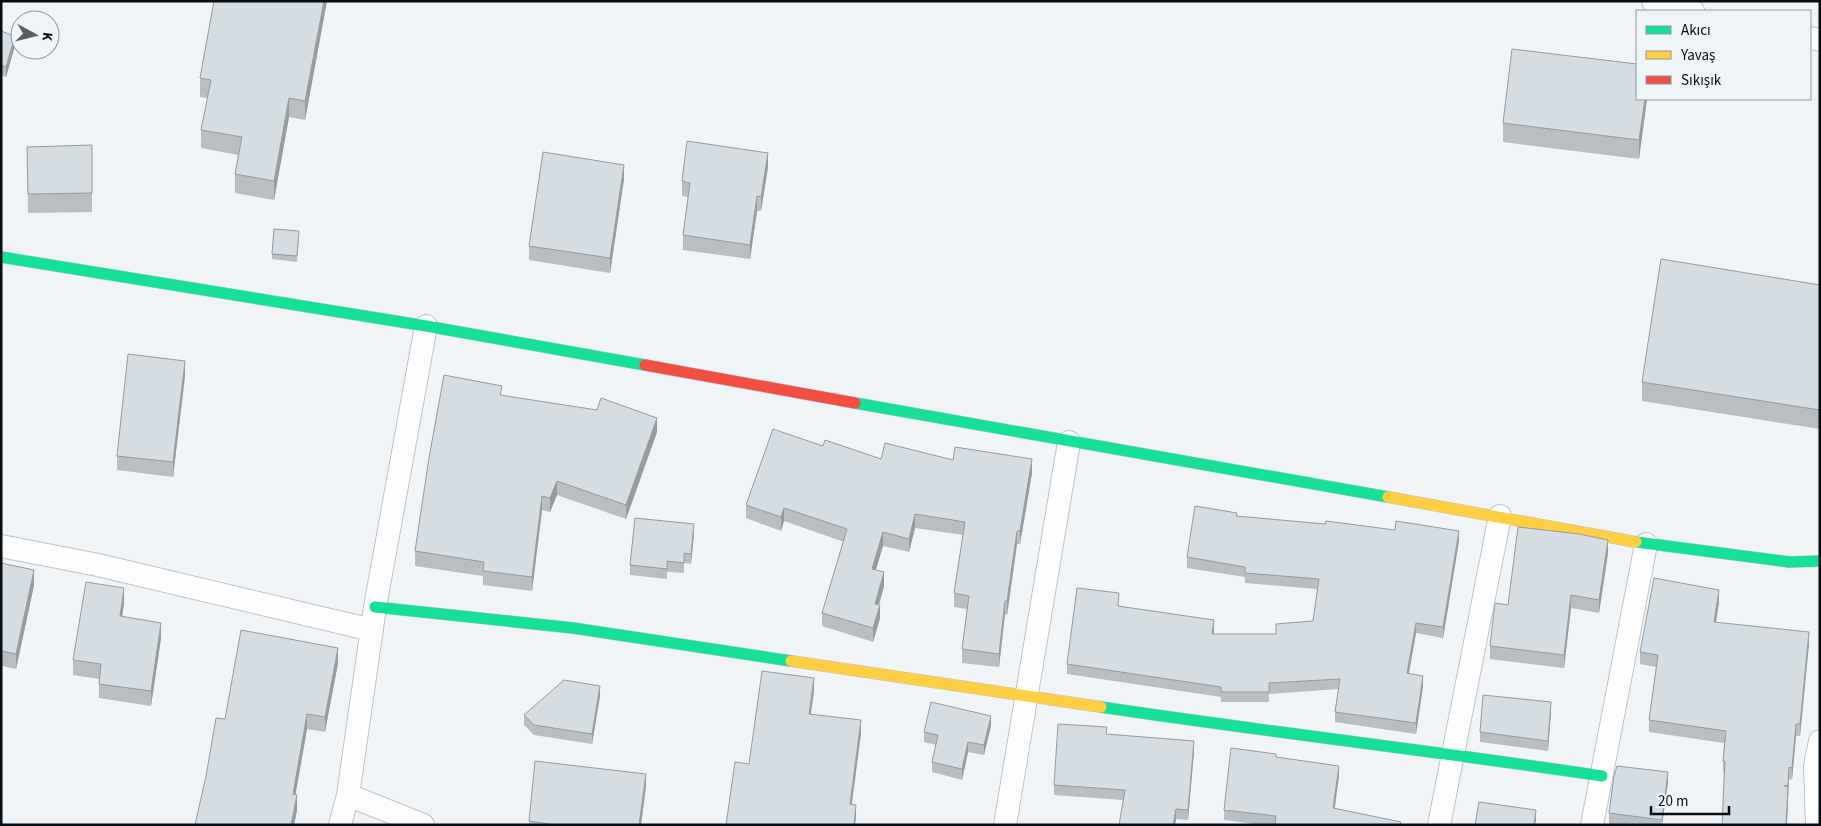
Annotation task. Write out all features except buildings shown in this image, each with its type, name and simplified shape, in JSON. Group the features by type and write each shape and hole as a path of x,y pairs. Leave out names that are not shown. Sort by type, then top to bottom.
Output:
{"street":[{"path":"1653,1 1689,10"},
{"path":"1,257 426,326 1069,442 1500,516 1646,544 1789,562 1820,561"},
{"path":"340,825 348,795 372,630 426,326"},
{"path":"1005,825 1025,696 1069,442"},
{"path":"1439,825 1500,516"},
{"path":"1592,825 1646,544"},
{"path":"1,546 98,565 372,630"},
{"path":"376,607 574,628 1240,728 1453,754 1602,776"},
{"path":"1817,825 1815,766 1820,741"},
{"path":"348,795 423,825"}],"traffic: fast":[{"path":"1,257 426,326 645,365"},
{"path":"855,403 1388,497"},
{"path":"1636,542 1789,562 1820,561"},
{"path":"375,607 573,628 791,661"},
{"path":"1101,707 1602,776"}],"traffic: slow":[{"path":"1388,497 1636,542"},
{"path":"791,661 1101,707"}],"traffic: jam":[{"path":"645,365 855,403"}]}
